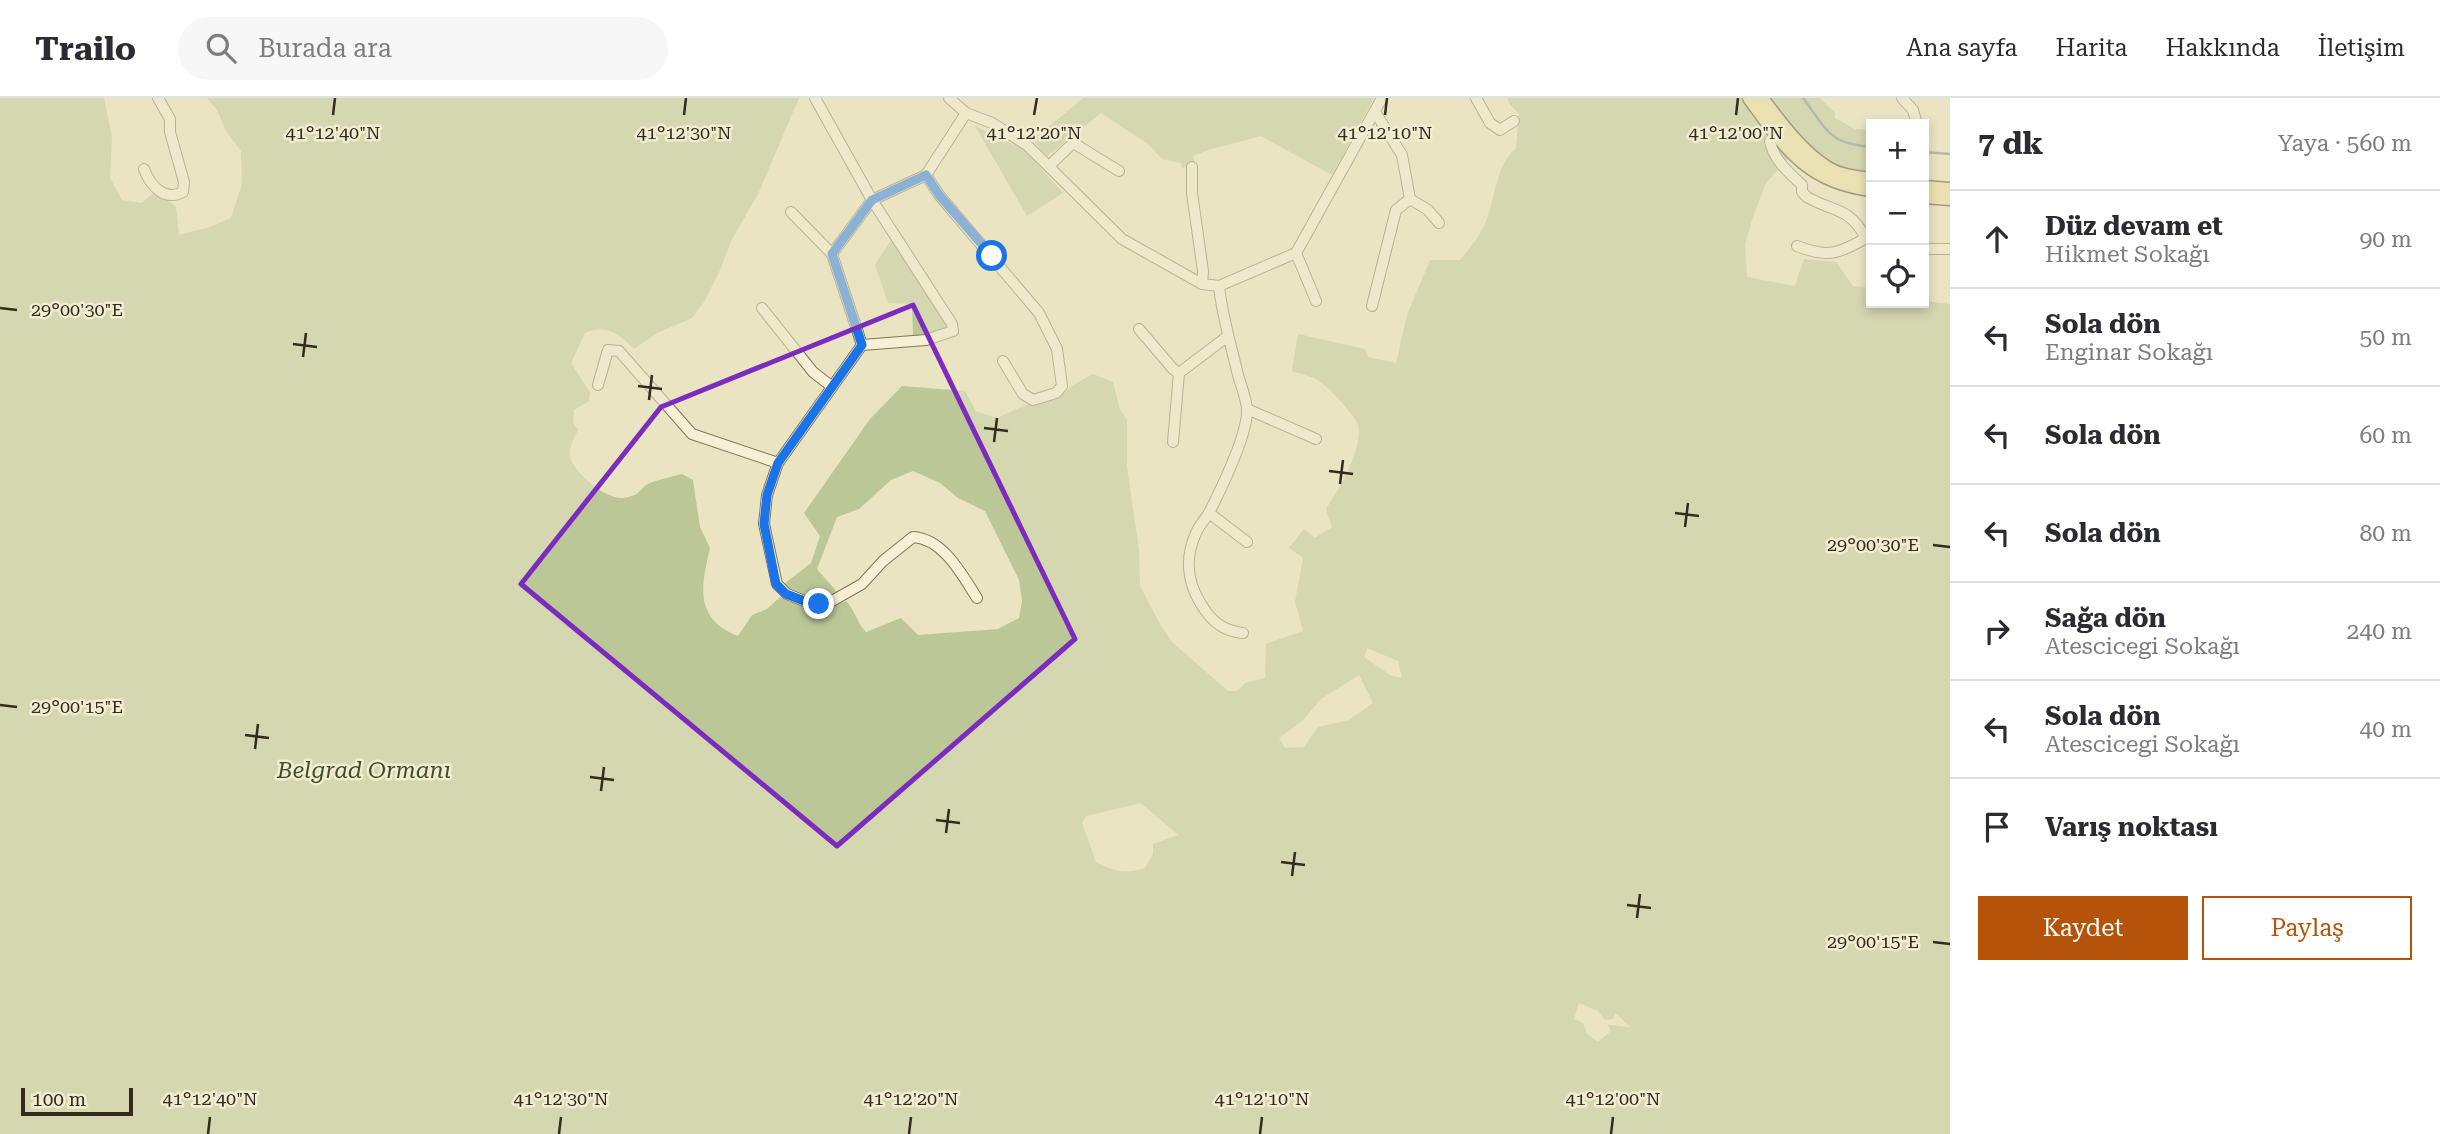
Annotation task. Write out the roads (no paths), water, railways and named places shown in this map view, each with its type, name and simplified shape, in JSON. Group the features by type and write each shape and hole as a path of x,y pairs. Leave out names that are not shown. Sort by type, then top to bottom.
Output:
{"main road":[{"path":"1749,98 1779,129 1827,167 1846,176 1866,178"},
{"path":"1762,98 1792,154 1814,172 1836,183 1866,189"},
{"path":"1929,187 1950,188"},
{"path":"1929,197 1950,199"}],"street":[{"path":"144,169 149,183 163,193 170,196 183,192 184,182 170,132 170,119 158,98"},
{"path":"815,98 872,200 952,324 953,331 926,340 862,345 831,386 778,463 767,495 764,524 776,584 786,594 807,602 819,604 832,601 862,584 883,561 913,537 926,538 954,563 977,598"},
{"path":"949,98 966,113 992,123 1027,145 1122,239 1202,284 1219,286 1296,253 1382,98"},
{"path":"1476,98 1490,122 1500,130 1514,121"},
{"path":"1902,98 1913,110 1916,119"},
{"path":"1375,112 1402,155 1410,199 1428,210 1439,223"},
{"path":"832,254 872,200 926,175 966,113"},
{"path":"1779,129 1770,141 1772,149 1786,170 1802,185 1802,192 1807,197 1847,213 1866,235"},
{"path":"1049,166 1075,144 1119,171"},
{"path":"1192,167 1192,193 1203,271 1202,284"},
{"path":"926,175 939,195 1040,313 1057,349 1062,386 1056,393 1033,400 1023,394 1003,361"},
{"path":"1372,306 1396,210 1410,199"},
{"path":"791,212 832,254 862,345"},
{"path":"1797,246 1812,252 1830,254 1866,240"},
{"path":"1929,249 1950,249"},
{"path":"1296,253 1316,302"},
{"path":"1219,286 1228,336 1247,409 1245,424 1229,469 1209,513 1196,532 1189,552 1188,570 1197,599 1214,622 1234,632 1243,633"},
{"path":"762,308 813,372 831,386"},
{"path":"1139,329 1173,369 1180,373"},
{"path":"1174,443 1180,373 1228,336"},
{"path":"598,385 608,350 618,351 692,434 778,463"},
{"path":"1247,409 1316,439"},
{"path":"1209,513 1247,542"}],"waterway":[{"path":"1803,98 1830,133 1846,142 1866,146"},
{"path":"1929,152 1950,154"}],"park label":[{"name":"Belgrad Ormanı","path":"364,770"}]}
